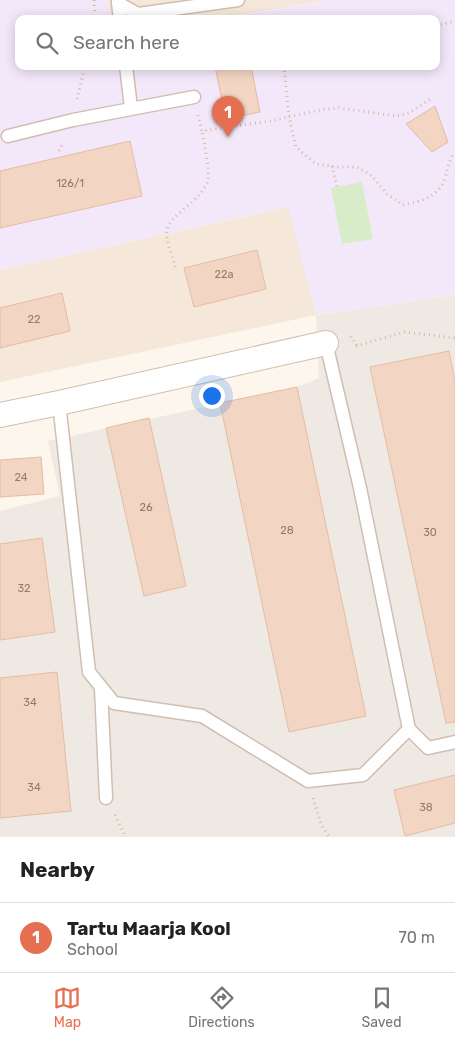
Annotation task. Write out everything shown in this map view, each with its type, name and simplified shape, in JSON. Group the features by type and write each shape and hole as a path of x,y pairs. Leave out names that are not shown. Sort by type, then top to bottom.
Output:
{"street":[{"path":"0,415 326,343"}],"lane":[{"path":"118,1 138,14 238,0"},
{"path":"118,1 120,15"},
{"path":"126,70 131,108"},
{"path":"8,136 131,108 194,97"},
{"path":"326,343 360,488 409,728 428,748 455,742"},
{"path":"59,403 89,672 114,703 202,716 308,781 363,775 409,728"},
{"path":"102,688 106,798"}],"path":[{"path":"94,0 95,15"},
{"path":"440,25 455,21"},
{"path":"284,70 289,118 296,147 316,164 357,167 372,176 387,194 403,205 426,200 444,186 451,158 455,153"},
{"path":"175,267 167,229 172,221 205,188 208,178 202,130 194,97"},
{"path":"202,130 289,118 320,110 339,108 396,116 409,113 432,98"},
{"path":"332,166 337,187"},
{"path":"326,343 358,346 405,332 455,338"},
{"path":"308,781 321,824 329,837"},
{"path":"106,798 126,837"}],"shaded area":[{"path":"0,0 107,0 109,15 15,15 15,70 440,70 440,15 239,15 328,0 455,0 455,295 316,315 288,207 0,270"},
{"path":"107,0 328,0 239,15 109,15"},
{"path":"289,207 316,315 0,382 0,270"},
{"path":"455,295 455,837 0,837 0,511 60,496 48,441 297,387 319,378 316,315"}],"green space":[{"path":"362,182 373,239 342,244 331,188"}],"building":[{"path":"216,70 252,70 260,112 226,119"},
{"path":"435,106 448,142 432,152 406,124"},
{"path":"130,141 142,196 0,228 0,171"},
{"path":"257,250 266,289 194,307 184,268"},
{"path":"62,293 70,331 0,348 0,308"},
{"path":"449,351 455,380 455,722 446,723 370,367"},
{"path":"297,387 366,716 289,732 220,403"},
{"path":"149,418 186,586 144,596 106,428"},
{"path":"41,457 44,494 0,497 0,460"},
{"path":"42,538 55,632 0,640 0,544"},
{"path":"57,672 71,811 0,818 0,678"},
{"path":"455,775 455,823 405,836 394,790"}],"place":[{"name":"Tartu Maarja Kool","path":"228,137"}]}
